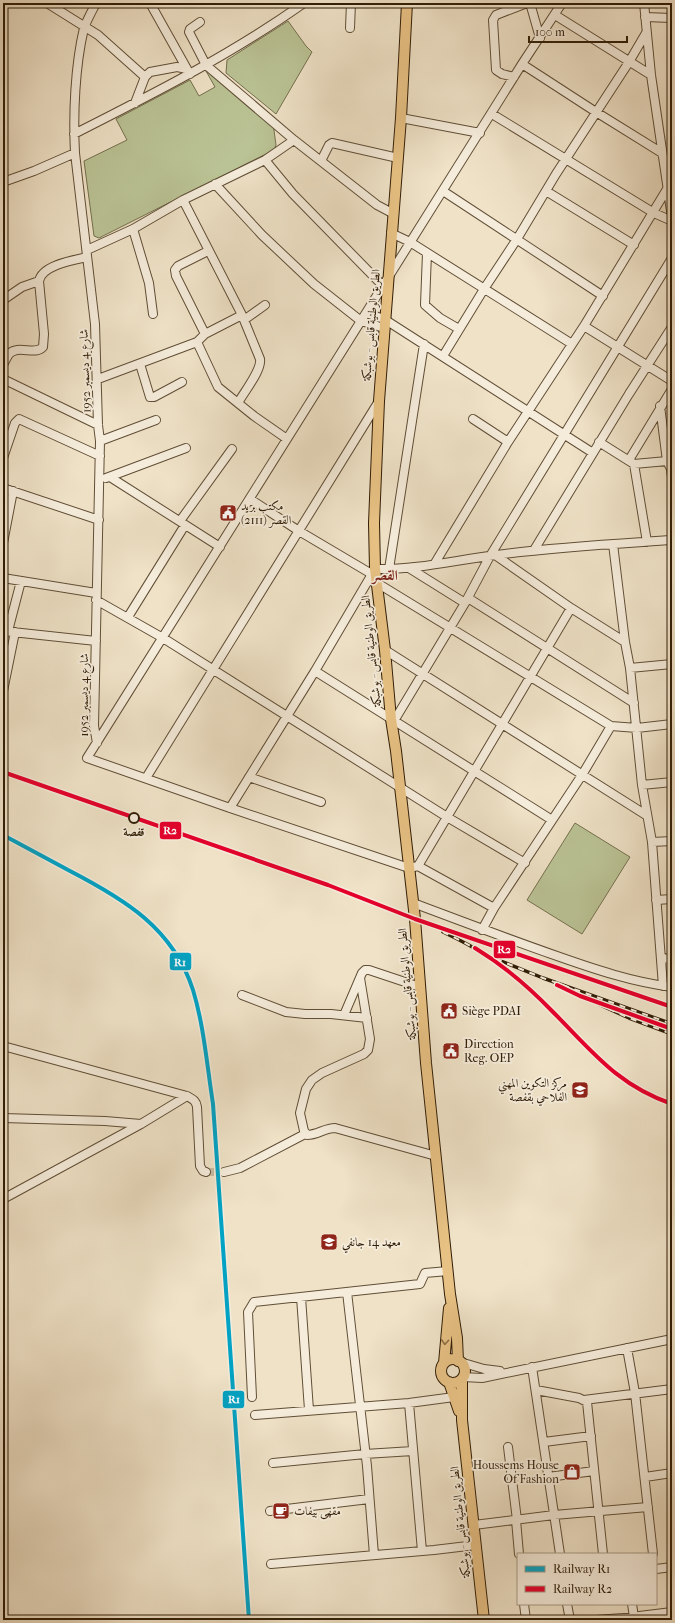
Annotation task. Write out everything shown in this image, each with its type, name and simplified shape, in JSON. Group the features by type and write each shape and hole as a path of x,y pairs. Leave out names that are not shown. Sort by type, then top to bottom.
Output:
{"main road":[{"name":"الطريق الوطنية قابس - بوشبكة","path":"407,3 401,118 378,401 374,523 375,576 385,650 399,787 413,867 413,903 420,987 450,1294 459,1361"},
{"name":"الطريق الوطنية قابس - بوشبكة","path":"444,1363 450,1294"},
{"path":"451,1359 459,1361 464,1369 462,1378 458,1382 449,1382 443,1379 441,1372 444,1363 451,1359"},
{"name":"الطريق الوطنية قابس - بوشبكة","path":"462,1378 462,1420 484,1620"},
{"name":"الطريق الوطنية قابس - بوشبكة","path":"449,1382 462,1420"}],"street":[{"path":"47,3 98,35 145,77"},
{"name":"شارع 4 ديسمبر 1952","path":"96,3 85,27 75,100 74,134 75,154 95,324 98,379 100,479 94,726 97,743"},
{"path":"150,3 189,71"},
{"path":"74,134 135,103 189,71 206,65 304,3"},
{"path":"350,28 351,3"},
{"path":"514,77 502,74 496,70 493,20 496,15 528,3 540,38"},
{"path":"494,908 413,867 230,808 87,758 410,242 562,3"},
{"path":"644,3 651,74 672,218"},
{"path":"555,15 629,62 651,74"},
{"path":"645,17 672,18"},
{"path":"200,22 190,29 189,32 206,65 294,140 377,204 394,214"},
{"path":"443,356 646,33"},
{"path":"522,64 662,153"},
{"path":"135,103 145,77 150,72 177,67 189,71"},
{"path":"492,114 654,213 672,221"},
{"path":"401,118 480,133"},
{"path":"284,148 286,133"},
{"path":"3,365 8,356 16,350 38,350 42,347 44,334 39,281 41,275 50,268 87,253 133,229 182,200 265,160 294,140"},
{"path":"321,161 329,145 332,143 398,158"},
{"path":"3,182 75,154"},
{"path":"265,160 294,194 383,286"},
{"path":"215,184 262,234 314,284 361,321 384,324"},
{"path":"435,563 508,442 603,296 667,189"},
{"path":"443,191 603,296"},
{"path":"546,191 634,245"},
{"path":"182,200 243,317 261,363 238,403"},
{"path":"133,229 149,283 153,314"},
{"path":"391,233 410,242 572,344"},
{"path":"205,334 176,276 175,270 178,266 208,250"},
{"path":"427,253 424,303 426,307 440,318 460,329"},
{"path":"392,720 451,627 563,434 672,258"},
{"path":"3,300 22,287 39,281"},
{"path":"98,379 197,342 205,334 243,317 265,305"},
{"path":"366,313 384,324 424,344 593,453"},
{"path":"584,326 672,381"},
{"path":"534,550 672,327"},
{"path":"197,342 218,387 287,439"},
{"path":"389,569 424,344"},
{"path":"140,364 150,397 154,397 182,382"},
{"path":"3,379 98,426"},
{"path":"647,542 632,462 660,406 672,388"},
{"path":"146,778 378,401"},
{"path":"660,406 667,461 672,472"},
{"path":"473,418 508,442"},
{"path":"3,458 15,422 19,419 100,456"},
{"path":"100,441 156,420"},
{"path":"600,442 632,462 667,461"},
{"path":"100,479 110,478 186,448"},
{"path":"128,617 183,523 232,449"},
{"path":"110,478 220,547"},
{"path":"3,488 99,520"},
{"path":"3,543 13,491"},
{"path":"250,499 299,531 375,576 451,627 611,726 637,728 672,724"},
{"path":"230,808 375,576 389,569 409,568 492,555 534,550 672,540"},
{"path":"613,544 625,642 630,668 642,785 646,815 652,842 663,986"},
{"path":"492,555 625,642"},
{"path":"409,568 546,647 634,703"},
{"path":"3,578 96,596 447,817 525,863"},
{"path":"3,691 9,632 20,582"},
{"path":"413,867 447,817 503,725 546,647 571,608"},
{"path":"9,632 96,641"},
{"path":"385,650 646,815"},
{"path":"630,668 672,664"},
{"path":"315,671 552,820"},
{"path":"482,930 494,908 582,775 611,726"},
{"path":"249,777 321,802"},
{"path":"642,785 672,782"},
{"path":"652,842 672,841"},
{"path":"656,900 672,899"},
{"path":"413,903 482,930 603,972 672,987"},
{"path":"662,959 672,958"},
{"path":"344,1015 365,970 420,987"},
{"path":"305,1134 300,1113 306,1089 312,1080 322,1073 364,1054 368,1050 370,1039 360,978"},
{"path":"242,995 286,1012 344,1015 367,1018"},
{"path":"3,1046 187,1096 196,1102 200,1166 202,1170 206,1172"},
{"path":"3,1199 141,1124 187,1096"},
{"path":"3,1118 105,1120 141,1124"},
{"path":"224,1172 240,1168 305,1134 311,1135 328,1128 334,1128 436,1156"},
{"path":"252,1397 248,1312 254,1302 420,1284 425,1273 448,1271"},
{"path":"347,1292 365,1454 374,1555"},
{"path":"301,1297 309,1410"},
{"path":"462,1378 482,1378 509,1371 672,1339"},
{"path":"627,1348 635,1393 653,1553"},
{"path":"459,1361 484,1370 509,1371"},
{"path":"532,1367 560,1553"},
{"path":"536,1390 584,1400 672,1389"},
{"path":"255,1415 409,1403 454,1397"},
{"path":"584,1400 588,1406 603,1553"},
{"path":"409,1403 422,1552"},
{"path":"544,1442 591,1436"},
{"path":"508,1447 517,1520 519,1553"},
{"path":"274,1463 413,1451"},
{"path":"548,1477 594,1471"},
{"path":"645,1477 672,1473"},
{"path":"270,1511 369,1499"},
{"path":"474,1525 554,1515 648,1507"},
{"path":"271,1564 422,1552 476,1545"},
{"path":"657,1570 672,1567"},
{"path":"524,1605 526,1620"},
{"path":"567,1605 570,1620"},
{"path":"632,1605 634,1617"},
{"path":"596,1620 672,1612"}],"green space":[{"path":"288,21 312,52 276,114 226,73 227,60"},
{"path":"208,70 273,123 276,145 274,150 99,238 94,236 84,161 127,140 116,119 190,80 199,96 215,87 206,71"},
{"path":"575,823 630,857 582,934 527,900"}],"tunnel":[{"path":"206,1172 224,1172"}],"railway":[{"path":"3,835 109,893 144,918 160,932 173,949 184,968 193,990 203,1032 213,1104 249,1620"},
{"path":"443,932 460,940 488,957 528,989 615,1074 652,1096 672,1104"},
{"path":"496,959 543,978 672,1024"},
{"path":"587,999 629,1018 672,1034"}],"rail line":[{"name":"R2","path":"3,772 328,885 415,919 672,1007"},
{"name":"R1","path":"3,835 109,893 144,918 160,932 173,949 184,968 193,990 203,1032 213,1104 249,1620"},
{"name":"R2","path":"475,948 506,969 526,986 606,1066 636,1087 672,1104"},
{"name":"R2","path":"557,985 580,996 672,1029"}],"place":[{"name":"مكتب بريد القصر (2111)","path":"228,513"},
{"name":"قفصة","path":"134,818"},
{"name":"Siège PDAI","path":"449,1011"},
{"name":"Direction Reg. OEP","path":"451,1051"},
{"name":"مركز التكوين المهني الفلاحي بقفصة","path":"580,1090"},
{"name":"معهد 14 جانفي","path":"329,1242"},
{"name":"Houssems House Of Fashion","path":"572,1472"},
{"name":"مقهى بيفات","path":"281,1511"}],"district":[{"name":"القصر","path":"385,575"}]}
